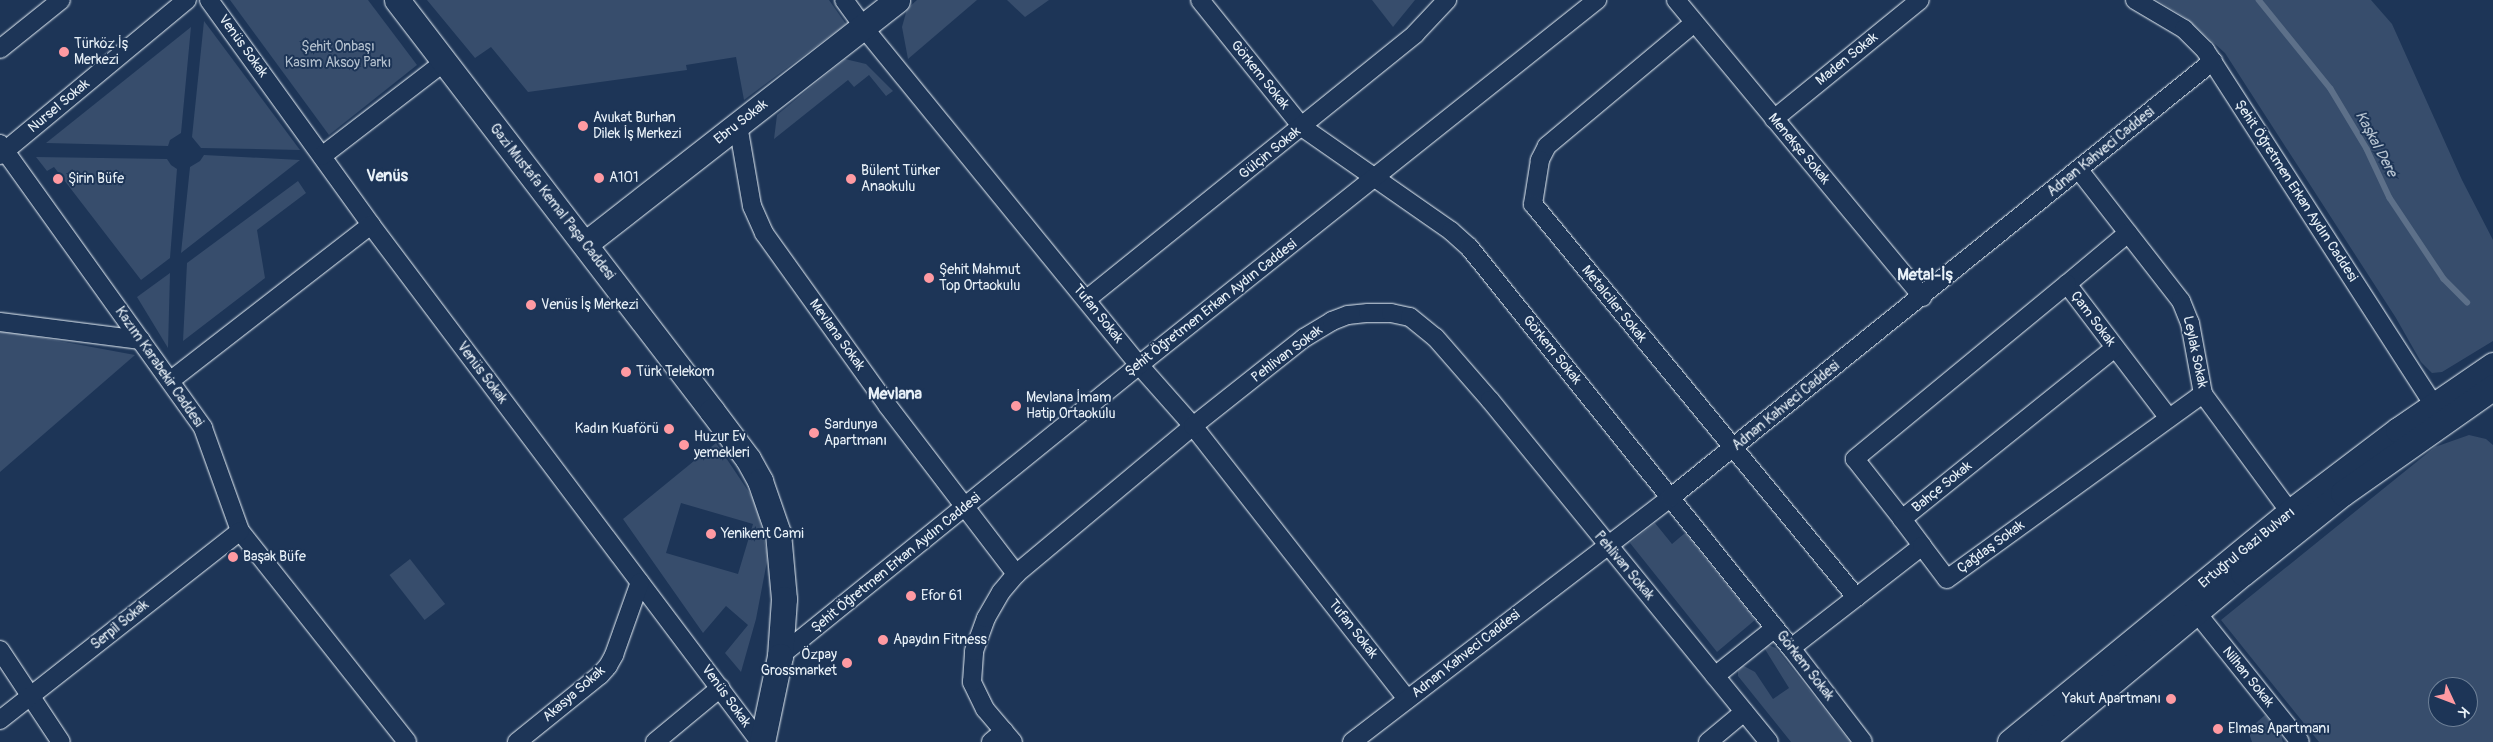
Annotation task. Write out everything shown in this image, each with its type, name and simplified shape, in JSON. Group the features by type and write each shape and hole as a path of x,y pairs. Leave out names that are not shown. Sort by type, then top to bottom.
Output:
{"street":[{"path":"0,49 61,0"},
{"name":"Nursel Sokak","path":"2,150 188,0"},
{"name":"Venüs Sokak","path":"209,0 371,225 761,742"},
{"name":"Gazi Mustafa Kemal Paşa Caddesi","path":"397,0 712,411 748,459 760,481 778,533 782,557 784,599 780,656 761,742"},
{"name":"Tufan Sokak","path":"844,0 864,28 1139,365 1193,426 1407,699"},
{"name":"Ebru Sokak","path":"585,244 864,28 897,0"},
{"name":"Görkem Sokak","path":"1200,0 1302,127 1452,231 1469,247 1791,648 1863,742"},
{"name":"Gülçin Sokak","path":"1087,299 1415,34 1447,0"},
{"name":"Şehit Öğretmen Erkan Aydın Caddesi","path":"780,656 965,508 1139,365 1375,179 1597,0"},
{"name":"Menekşe Sokak","path":"1676,0 1923,296"},
{"name":"Maden Sokak","path":"1774,119 1920,0"},
{"name":"Şehit Öğretmen Erkan Aydın Caddesi","path":"2135,0 2184,29 2213,61 2434,405"},
{"name":"Metalciler Sokak","path":"1694,23 1548,146 1540,160 1533,204 1856,597"},
{"name":"Adnan Kahveci Caddesi","path":"1352,742 1670,498 2213,61"},
{"path":"322,156 444,62"},
{"name":"Mevlana Sokak","path":"738,125 752,206 764,233 887,405 1016,574"},
{"name":"Kazım Karabekir Caddesi","path":"2,150 203,428 240,532 407,742"},
{"name":"Leylak Sokak","path":"2079,170 2181,301 2187,312 2203,394 2290,512"},
{"path":"170,380 371,225"},
{"name":"Çam Sokak","path":"2128,233 2067,284 2168,418"},
{"name":"Bahçe Sokak","path":"2067,284 1855,459 1902,519 2115,348"},
{"name":"Pehlivan Sokak","path":"1003,738 977,695 972,682 971,668 974,651 986,618 1001,592 1016,574 1193,426 1304,338 1332,321 1348,315 1368,312 1391,313 1410,317 1435,337 1490,400 1607,546 1769,742"},
{"path":"0,322 141,340"},
{"name":"Ertuğrul Gazi Bulvarı","path":"2010,742 2290,512 2434,405 2493,365"},
{"name":"Çağdaş Sokak","path":"1922,546 1947,579 2203,394"},
{"name":"Ertuğrul Gazi Bulvarı","path":"2040,742 2343,493 2490,396"},
{"path":"1791,648 1922,546 1902,519"},
{"name":"Serpil Sokak","path":"0,720 240,532"},
{"name":"Akasya Sokak","path":"517,742 600,675 608,666 614,655 640,582"},
{"name":"Nilhan Sokak","path":"2196,612 2300,742"},
{"path":"1715,676 1775,628"},
{"path":"0,650 30,698 61,742"},
{"path":"654,742 720,688"},
{"path":"1708,742 1744,712"}],"green space":[{"name":"Şehit Onbaşı Kasım Aksoy Parkı","path":"230,0 368,0 417,65 329,135"},
{"path":"427,0 829,0 846,24 744,100 736,57 686,65 687,70 528,92 491,47 475,58"},
{"path":"917,0 977,0 908,59 902,27 907,9"},
{"path":"1007,0 1049,0 1025,17"},
{"path":"1372,0 1415,0 1393,27"},
{"path":"2157,0 2371,0 2392,24 2462,180 2493,240 2493,341 2442,372 2432,373 2421,362 2396,318 2225,53 2186,18"},
{"path":"204,21 300,150 201,148 192,137"},
{"path":"191,27 181,133 170,140 168,146 46,143"},
{"path":"845,59 866,64 893,91 886,96 869,75 854,87 848,80 774,139 777,115"},
{"path":"204,155 300,160 181,253 190,167 200,161"},
{"path":"36,157 167,159 177,169 170,258 141,280 54,167 47,171"},
{"path":"298,181 306,193 257,230 265,278 183,341 187,263"},
{"path":"170,273 168,348 137,297"},
{"path":"0,330 135,355 0,472"},
{"path":"2469,435 2486,439 2493,445 2493,742 2319,742 2221,620 2435,447"},
{"path":"716,443 755,501 768,556 756,619 741,672 725,653 748,625 726,606 703,633 623,519","holes":["681,503 753,524 738,574 666,553"]},
{"path":"1655,523 1672,544 1685,533 1755,620 1717,652 1630,543"},
{"path":"410,559 445,604 425,620 390,575"},
{"path":"1768,645 1776,648 1850,742 1791,742 1738,676 1738,671 1742,665 1755,672 1773,699 1789,688 1763,646"},
{"path":"2265,715 2280,732 2283,742 2252,742 2248,730"}],"waterway":[{"name":"Kaşkal Dere","path":"2259,0 2331,89 2367,149 2390,198 2444,279 2467,302"}],"place":[{"name":"Türköz İş Merkezi","path":"64,52"},
{"name":"Avukat Burhan Dilek İş Merkezi","path":"583,126"},
{"name":"A101","path":"599,178"},
{"name":"Şirin Büfe","path":"58,179"},
{"name":"Bülent Türker Anaokulu","path":"851,179"},
{"name":"Şehit Mahmut Top Ortaokulu","path":"929,278"},
{"name":"Venüs İş Merkezi","path":"531,305"},
{"name":"Türk Telekom","path":"626,372"},
{"name":"Mevlana İmam Hatip Ortaokulu","path":"1016,406"},
{"name":"Kadın Kuaförü","path":"669,429"},
{"name":"Sardunya Apartmanı","path":"814,433"},
{"name":"Huzur Ev yemekleri","path":"684,445"},
{"name":"Yenikent Cami","path":"711,534"},
{"name":"Başak Büfe","path":"233,557"},
{"name":"Efor 61","path":"911,596"},
{"name":"Apaydın Fitness","path":"883,640"},
{"name":"Özpay Grossmarket","path":"847,663"},
{"name":"Yakut Apartmanı","path":"2171,699"},
{"name":"Elmas Apartmanı","path":"2218,729"}],"district":[{"name":"Venüs","path":"387,176"},
{"name":"Metal-İş","path":"1925,275"},
{"name":"Mevlana","path":"895,394"}]}
